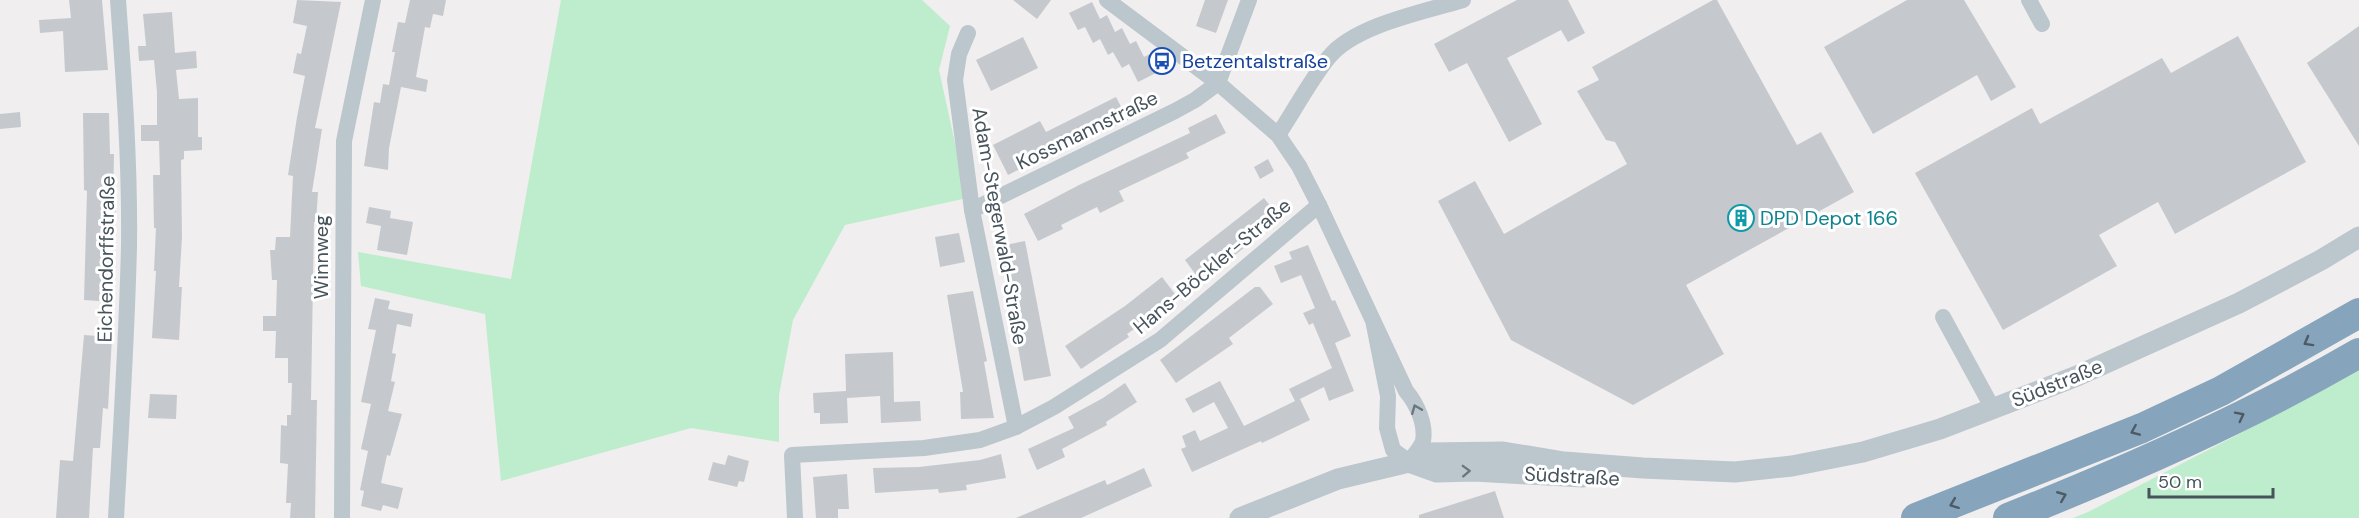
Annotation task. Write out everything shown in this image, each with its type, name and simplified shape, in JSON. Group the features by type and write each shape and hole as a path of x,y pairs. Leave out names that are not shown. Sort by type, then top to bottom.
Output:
{"highway":[{"path":"1916,518 2142,428 2221,391 2359,313"},
{"path":"2008,518 2124,471 2187,442 2317,377 2359,353"}],"street":[{"name":"Eichendorffstraße","path":"116,518 129,244 128,143 118,0"},
{"name":"Winnweg","path":"342,518 344,141 373,0"},
{"path":"1107,0 1218,83 1278,135 1299,166 1319,205 1406,391 1415,402 1422,425 1423,442 1409,462 1338,479 1240,518"},
{"path":"1218,83 1249,0"},
{"path":"1278,135 1328,57 1341,45 1358,35 1390,22 1463,0"},
{"path":"2029,0 2042,24"},
{"name":"Adam-Stegerwald-Straße","path":"968,33 959,54 955,80 972,210 1016,427"},
{"name":"Kossmannstraße","path":"972,210 1175,111 1218,83"},
{"name":"Hans-Böckler-Straße","path":"795,518 792,455 924,448 980,440 1016,427 1054,407 1160,340 1319,205"},
{"name":"Südstraße","path":"1409,462 1437,472 1474,471 1703,481 1735,472 1792,466 1863,452 1940,429 2077,376 2164,338 2321,260 2359,237"},
{"path":"1943,317 1993,409"},
{"path":"1373,320 1388,396 1388,428 1393,450 1409,462"}],"green space":[{"path":"561,0 922,0 950,26 939,70 967,198 845,225 793,320 779,395 779,442 691,428 501,481 485,314 361,286 358,252 511,279"},
{"path":"2359,368 2359,518 2073,518 2241,433"}],"building":[{"path":"69,0 102,0 108,70 65,72 63,31 40,33 39,20 71,18"},
{"path":"297,0 341,2 315,128 322,129 312,192 318,192 316,222 314,222 311,400 317,400 315,518 290,518 291,503 286,503 288,464 280,463 281,425 287,426 287,415 291,415 292,383 288,383 288,358 275,358 276,331 263,331 263,316 276,316 277,280 272,280 270,250 275,250 276,237 290,237 293,176 288,175 305,76 293,73 297,53 301,54 307,26 293,23"},
{"path":"410,0 446,0 443,16 433,14 430,28 425,27 416,77 428,80 426,92 401,87 389,148 388,170 364,166 374,102 380,103 383,84 389,85 398,22 405,23"},
{"path":"1013,0 1051,0 1037,19"},
{"path":"1205,0 1228,0 1216,33 1196,26"},
{"path":"1517,0 1568,0 1585,33 1568,42 1561,30 1507,58 1542,124 1509,142 1467,63 1449,72 1434,44"},
{"name":"DPD Depot 166","path":"1713,0 1717,0 1797,145 1821,132 1854,192 1686,285 1724,354 1633,405 1511,340 1438,201 1475,181 1504,234 1627,164 1615,142 1606,140 1577,91 1599,80 1592,67"},
{"path":"1907,0 1964,0 2016,87 1991,101 1977,75 1873,134 1824,47"},
{"path":"1092,2 1100,19 1107,15 1115,32 1122,28 1130,44 1136,41 1144,57 1152,53 1160,71 1138,82 1129,64 1122,68 1113,52 1108,55 1100,39 1093,43 1085,27 1078,30 1069,13"},
{"path":"172,12 175,53 196,51 197,68 176,70 179,99 198,98 198,137 202,137 202,150 184,151 184,159 181,160 182,237 179,287 182,287 179,340 152,338 156,271 154,271 156,228 154,228 153,175 160,175 159,141 141,141 141,125 157,125 157,92 154,60 139,61 138,46 146,46 143,14"},
{"path":"2359,26 2359,146 2307,63"},
{"path":"2238,36 2306,162 2175,234 2158,202 2099,235 2117,266 2003,330 1915,173 2032,108 2040,124 2162,58 2171,73"},
{"path":"1023,37 1038,68 991,91 976,60"},
{"path":"1116,97 1128,120 1078,144 1077,141 1008,175 993,145 1040,121 1046,132"},
{"path":"20,112 21,127 0,129 0,114"},
{"path":"83,113 109,113 110,154 114,154 113,204 116,204 112,302 84,300 87,191 84,190"},
{"path":"1216,114 1226,133 1186,153 1189,158 1119,191 1124,201 1100,213 1097,207 1061,225 1063,229 1038,241 1024,214 1079,185 1190,133 1188,128"},
{"path":"1268,159 1274,171 1260,179 1254,167"},
{"path":"1264,198 1280,219 1201,282 1185,260"},
{"path":"369,207 391,211 390,218 413,222 407,255 377,250 381,226 366,223"},
{"path":"959,233 965,262 940,267 935,237"},
{"path":"1025,241 1051,376 1024,381 1000,246"},
{"path":"1308,245 1332,301 1335,300 1351,336 1335,343 1354,391 1329,401 1324,387 1300,399 1310,420 1192,472 1181,449 1186,447 1182,436 1195,430 1200,441 1228,428 1214,402 1193,413 1185,399 1220,381 1244,426 1295,401 1289,389 1332,368 1313,323 1309,325 1303,313 1315,308 1301,275 1281,283 1274,266 1292,259 1289,252"},
{"path":"1162,277 1178,298 1127,334 1129,337 1081,369 1065,346 1125,306"},
{"path":"1255,287 1260,287 1273,304 1229,338 1233,344 1176,383 1160,360"},
{"path":"973,291 987,361 984,362 994,418 961,419 960,392 963,392 947,295"},
{"path":"375,298 390,301 388,309 413,314 411,327 397,324 392,353 396,354 391,381 395,382 388,411 402,414 390,456 387,455 381,483 403,488 398,509 383,505 381,511 361,506 364,491 360,490 368,451 361,449 371,404 361,402 376,330 368,329"},
{"path":"84,335 112,337 108,409 103,408 100,448 93,448 89,518 56,518 60,460 73,461"},
{"path":"893,352 894,402 920,401 921,421 881,423 880,396 847,398 848,423 820,424 820,413 814,413 813,393 846,391 845,354"},
{"path":"1125,383 1137,402 1106,422 1107,425 1062,449 1065,457 1037,470 1028,449 1074,428 1068,417"},
{"path":"150,394 177,395 176,419 148,418"},
{"path":"1001,454 1006,478 966,485 967,490 939,493 938,489 875,493 873,468 919,467 980,460"},
{"path":"728,455 749,461 744,482 739,481 737,487 708,480 713,462 725,465"},
{"path":"1144,468 1152,486 1081,518 1016,518 1105,480 1107,485"},
{"path":"847,474 849,509 838,509 838,518 816,518 813,477"},
{"path":"1495,491 1504,518 1419,518 1419,515"}],"place":[{"name":"Betzentalstraße","path":"1162,61"},
{"name":"DPD Depot 166","path":"1741,218"}]}
